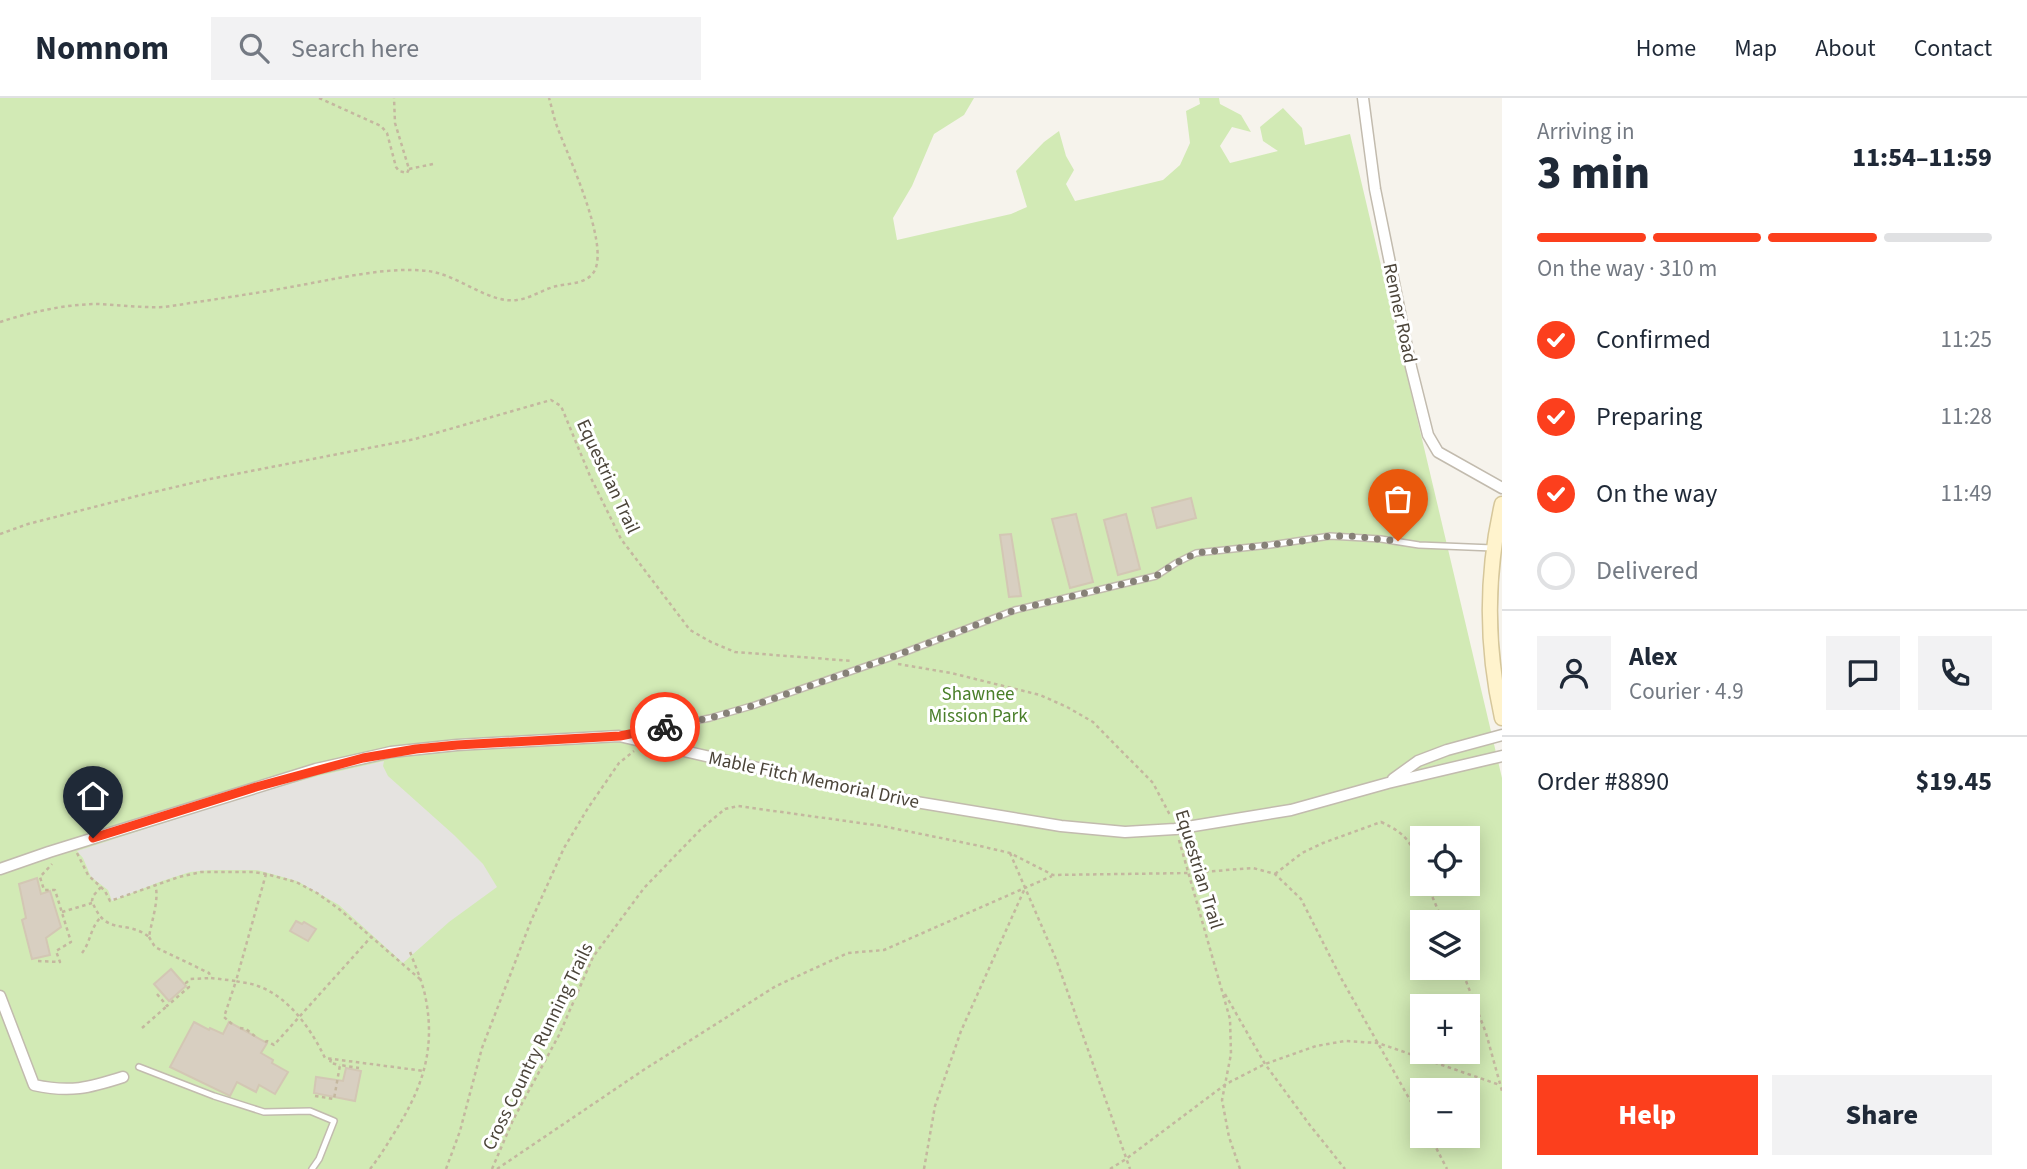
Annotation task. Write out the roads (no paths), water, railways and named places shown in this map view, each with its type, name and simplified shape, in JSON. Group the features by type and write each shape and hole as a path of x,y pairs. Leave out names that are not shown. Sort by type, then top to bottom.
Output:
{"main road":[{"path":"1502,504 1490,578 1490,639 1502,718"}],"street":[{"name":"Renner Road","path":"1363,98 1378,203 1411,367 1428,435 1438,452 1502,488"},
{"name":"Mable Fitch Memorial Drive","path":"1388,783 1418,761 1502,735"},
{"name":"Mable Fitch Memorial Drive","path":"0,869 256,787 363,758 457,745 620,736 845,788 1061,826 1125,832 1175,830 1291,810 1388,783 1502,756"},
{"path":"0,996 34,1085 55,1089 87,1088 123,1077"}],"lane":[{"path":"620,736 710,718 755,705 877,663 1015,610 1156,576 1196,553 1330,536 1371,538 1419,545 1493,548"},
{"path":"139,1067 264,1112 310,1111 334,1121 319,1159 312,1169"}],"park label":[{"name":"Shawnee Mission Park","path":"978,704"}]}
